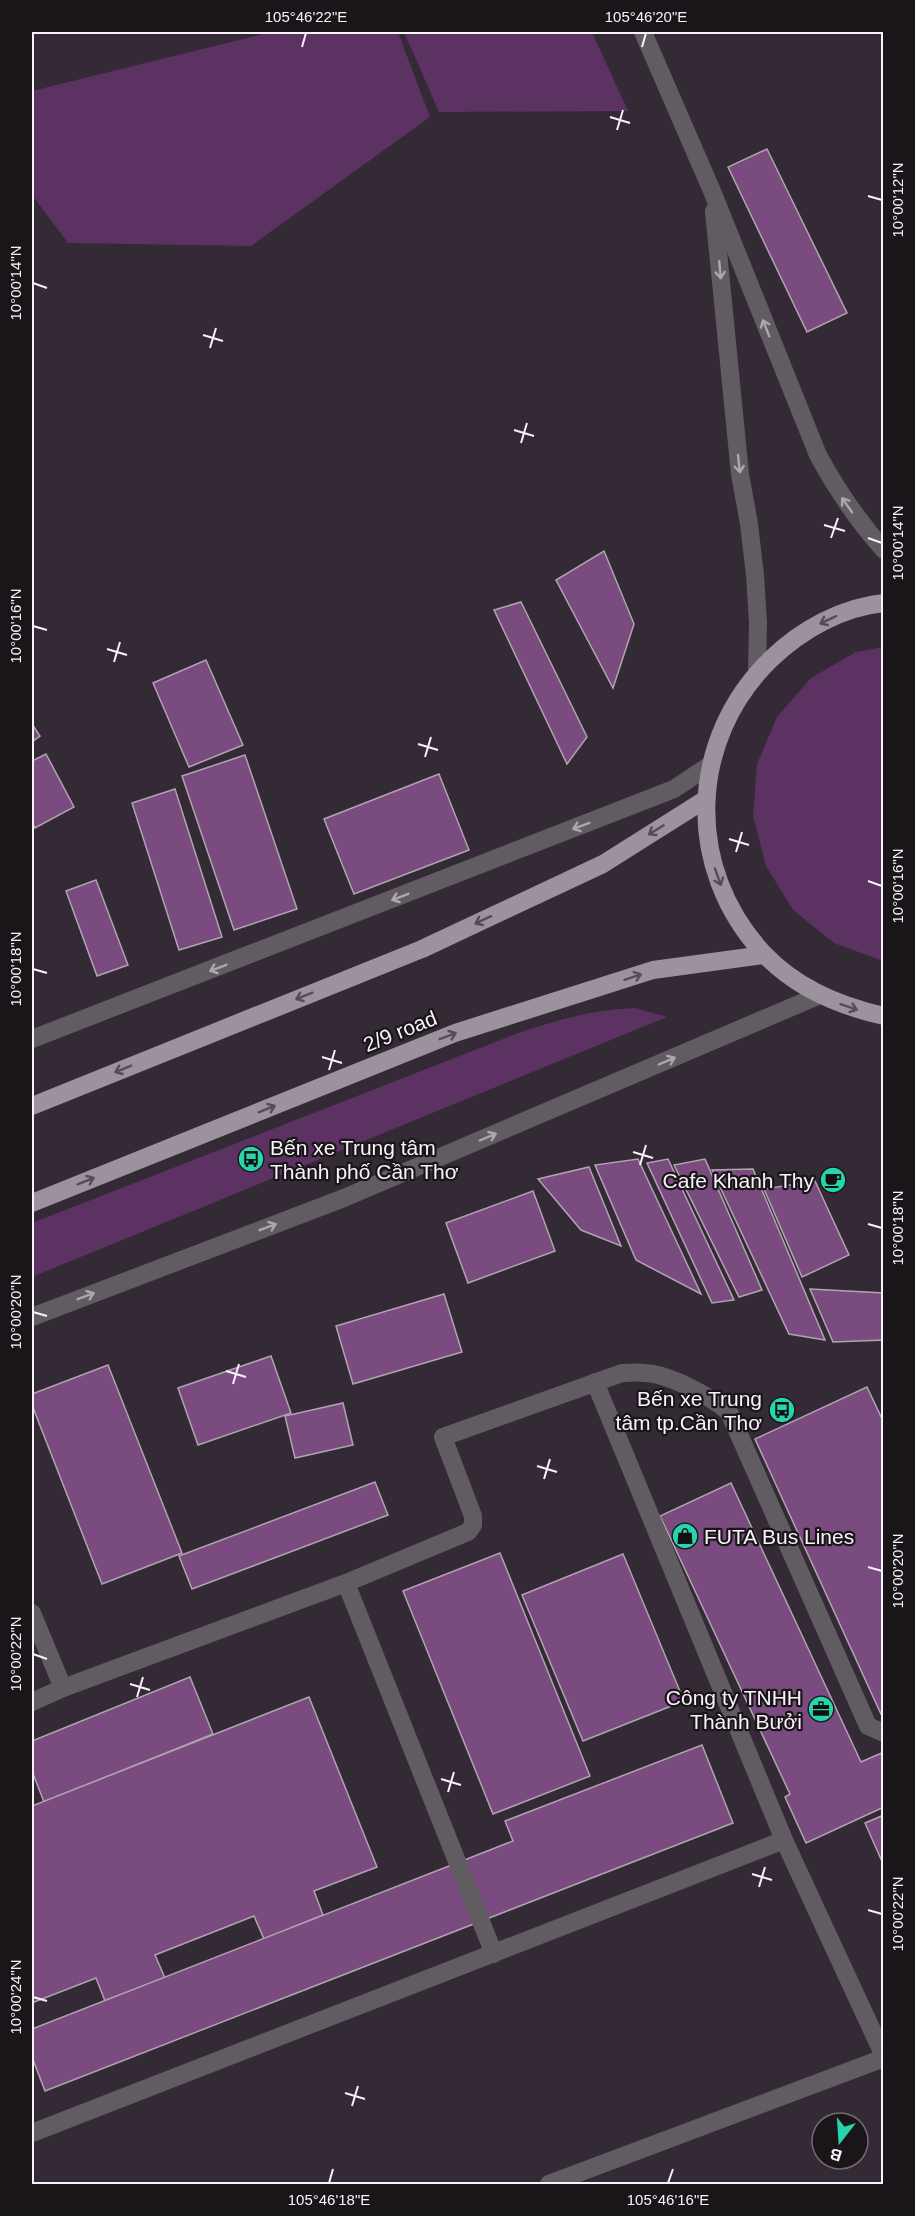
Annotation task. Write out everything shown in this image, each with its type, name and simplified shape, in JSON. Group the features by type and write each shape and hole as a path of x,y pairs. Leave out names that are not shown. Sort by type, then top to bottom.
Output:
{"highway":[{"path":"884,603 842,613 811,628 782,648 757,672 730,711 720,732 710,765 706,799 707,833 714,867 725,898 743,929 764,955 791,977 820,995 851,1009 884,1016"},
{"path":"32,1106 422,949 603,864 706,799"},
{"name":"2/9 road","path":"32,1203 455,1033 653,970 764,955"}],"street":[{"path":"643,32 712,191 818,455 837,490 860,523 884,550"},
{"path":"712,191 740,474 755,574 757,672"},
{"path":"32,1039 674,789 710,765"},
{"path":"32,1317 344,1198 820,995"},
{"path":"32,1702 63,1688 346,1583 468,1532 473,1525 473,1516 443,1437 622,1373 647,1372 687,1386 715,1400 729,1412 868,1726 884,1733"},
{"path":"549,2184 884,2057 784,1840 595,1382"},
{"path":"346,1583 494,1954"},
{"path":"32,1612 63,1688"},
{"path":"32,2133 784,1840"}],"shaded area":[{"path":"271,32 398,32 430,117 251,246 68,243 32,195 32,91"},
{"path":"404,32 592,32 628,111 439,112"},
{"path":"883,647 884,961 834,943 793,910 766,866 753,816 757,764 777,717 811,678 856,652"},
{"path":"635,1008 667,1017 32,1277 32,1223 521,1032 577,1016"}],"building":[{"path":"767,149 847,313 807,332 728,167"},
{"path":"604,551 634,624 613,688 556,580"},
{"path":"521,602 587,737 567,764 494,610"},
{"path":"206,660 243,745 189,767 153,683"},
{"path":"32,724 40,736 32,742"},
{"path":"46,754 74,807 35,828 32,822 32,761"},
{"path":"245,755 297,909 234,930 182,776"},
{"path":"439,774 469,850 354,894 324,819"},
{"path":"175,789 222,937 179,950 132,803"},
{"path":"96,880 128,965 97,976 66,891"},
{"path":"638,1159 701,1294 636,1260 595,1165"},
{"path":"668,1159 734,1300 712,1303 647,1163"},
{"path":"705,1159 762,1290 739,1297 674,1165"},
{"path":"589,1167 621,1246 581,1230 538,1179"},
{"path":"753,1169 825,1340 789,1334 712,1170"},
{"path":"815,1181 849,1255 802,1277 764,1189"},
{"path":"533,1191 555,1251 468,1283 446,1223"},
{"path":"810,1289 884,1293 884,1340 833,1342"},
{"path":"444,1294 462,1352 353,1384 336,1326"},
{"path":"271,1356 291,1413 198,1445 178,1388"},
{"path":"108,1365 182,1553 102,1584 32,1405 32,1394"},
{"path":"867,1387 884,1423 884,1713 881,1714 755,1439"},
{"path":"343,1403 353,1445 295,1458 285,1416"},
{"path":"375,1482 388,1515 192,1589 179,1556"},
{"path":"731,1483 861,1762 884,1752 884,1807 806,1843 785,1797 790,1794 660,1516"},
{"path":"500,1553 590,1776 493,1814 403,1591"},
{"path":"623,1554 684,1701 583,1741 522,1595"},
{"path":"190,1677 213,1734 44,1802 32,1771 32,1741"},
{"path":"309,1697 377,1867 314,1891 323,1915 264,1939 254,1916 155,1955 165,1978 105,2001 96,1978 32,2003 32,1806"},
{"path":"702,1745 733,1823 45,2091 32,2057 32,2029 513,1841 505,1821"},
{"path":"884,1815 884,1866 865,1823"}],"place":[{"name":"Bến xe Trung tâm Thành phố Cần Thơ","path":"251,1159"},
{"name":"Cafe Khanh Thy","path":"833,1180"},
{"name":"Bến xe Trung tâm tp.Cần Thơ","path":"782,1410"},
{"name":"FUTA Bus Lines","path":"685,1536"},
{"name":"Công ty TNHH Thành Bưởi","path":"821,1709"}]}
